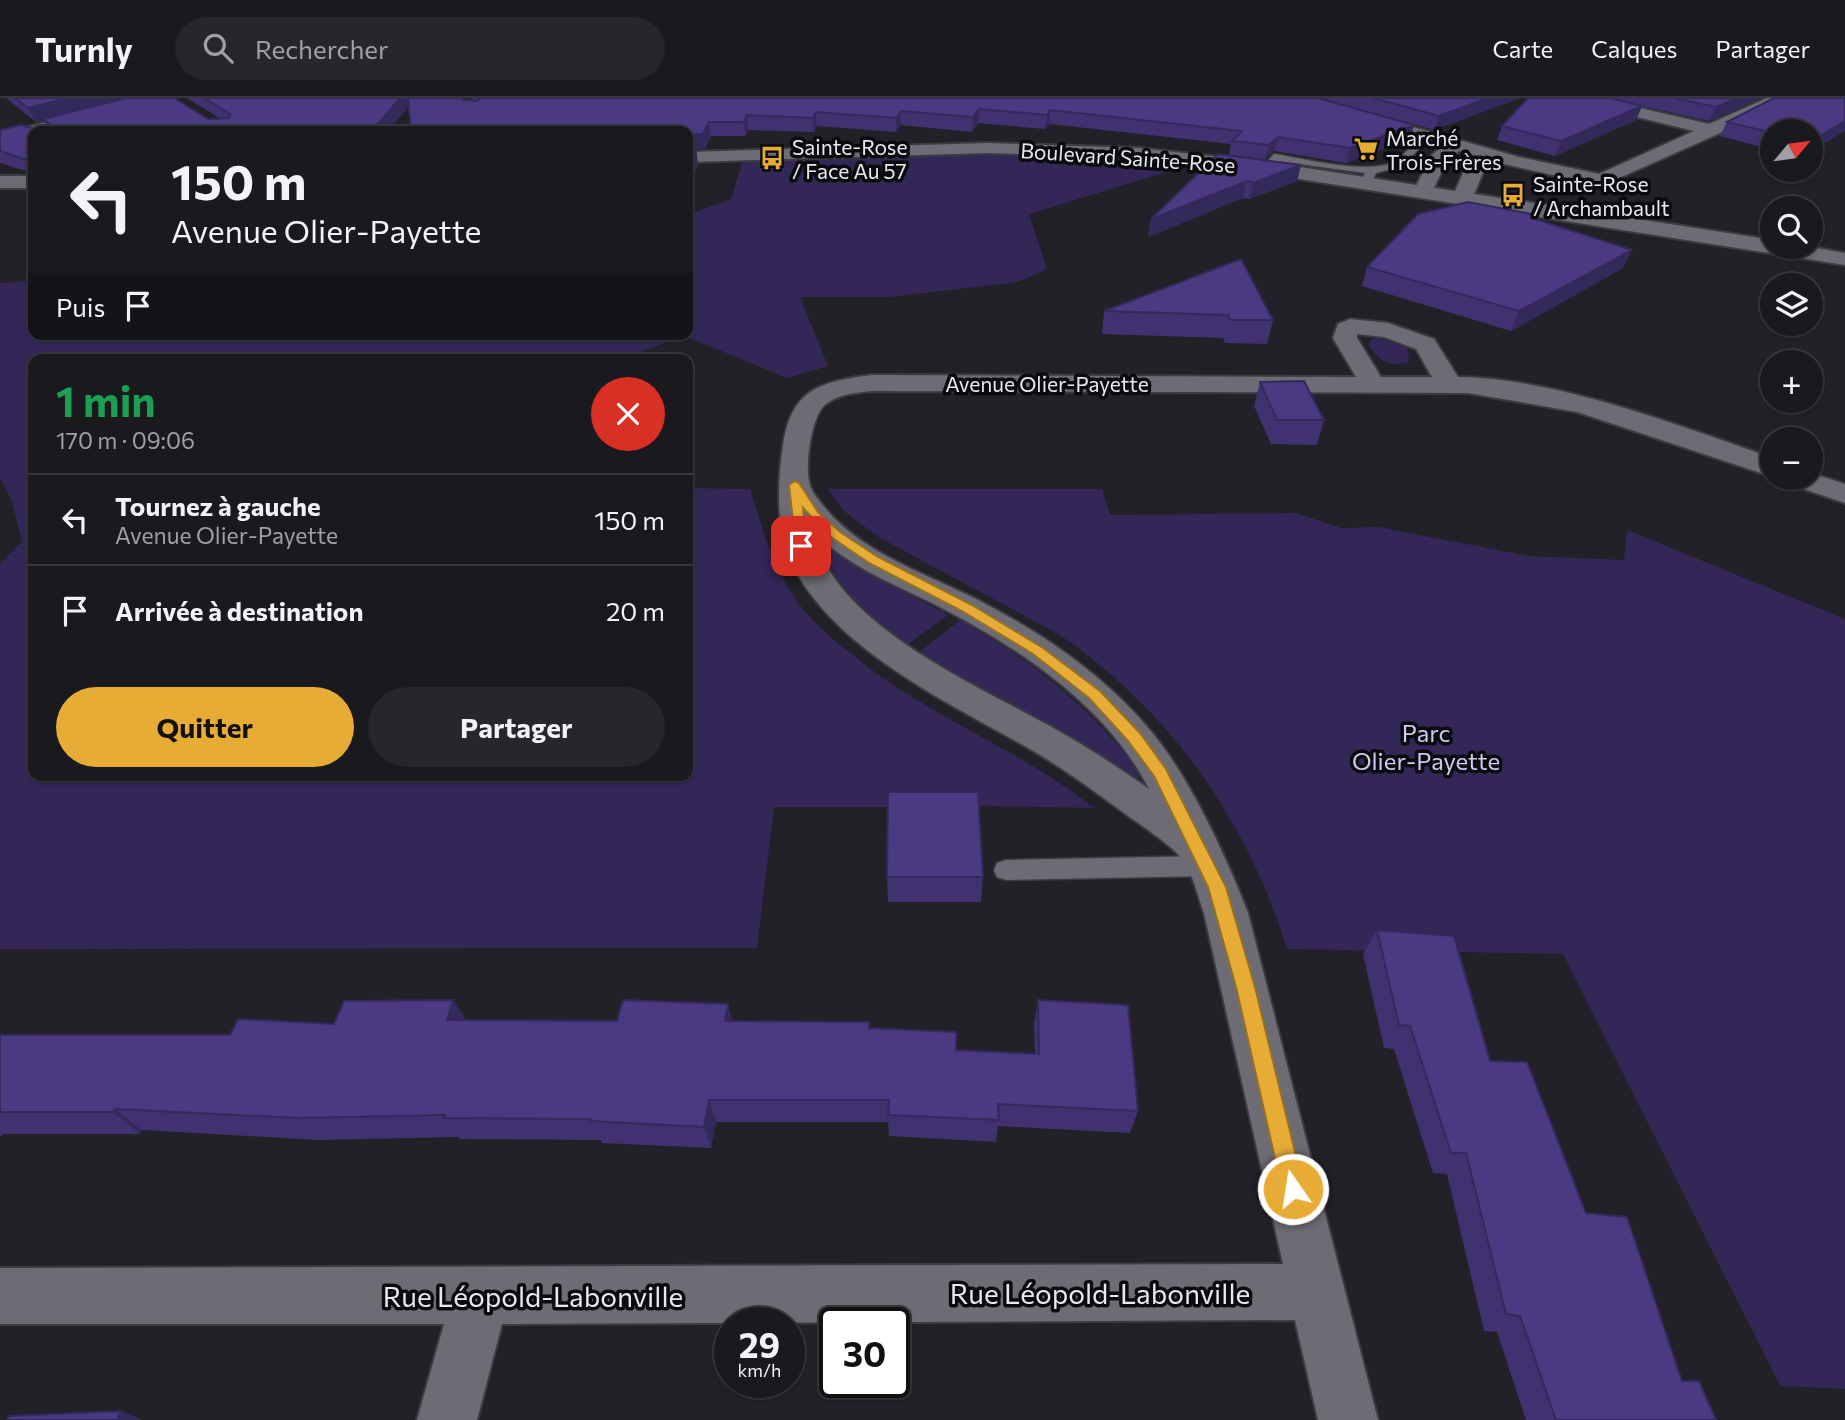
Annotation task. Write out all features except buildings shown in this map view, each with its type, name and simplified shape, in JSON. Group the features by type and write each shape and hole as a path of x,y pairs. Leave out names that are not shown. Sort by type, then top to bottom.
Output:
{"street":[{"path":"1293,98 1488,154 1570,175 1607,179 1780,98"},
{"path":"1577,98 1712,130"},
{"path":"1570,175 1739,98"},
{"path":"55,126 168,99"},
{"path":"0,139 28,132"},
{"path":"1423,192 1440,156 1456,145"},
{"name":"Boulevard Sainte-Rose","path":"693,157 827,151 1040,148 1139,153 1369,177 1423,192 1760,244"},
{"path":"1462,198 1476,163 1488,154"},
{"path":"0,182 28,182"},
{"name":"Boulevard Sainte-Rose","path":"1823,255 1845,259"},
{"path":"1373,384 1345,338 1346,329 1350,327 1388,330 1425,344 1449,384"},
{"name":"Avenue Olier-Payette","path":"1203,858 1099,773 899,659 858,624 816,576 801,546 795,485 797,439 803,411 818,396 848,386 871,383 1449,384 1505,389 1567,400 1760,464"},
{"path":"795,485 813,514 851,545 896,573 967,608 1016,637 1094,694 1134,737 1160,773 1203,858 1226,913 1348,1420"},
{"path":"1823,486 1845,494"},
{"name":"Rue Léopold-Labonville","path":"0,1296 1317,1292"},
{"path":"447,1420 481,1296"}],"lane":[{"path":"1369,177 1398,164 1419,143 1430,138"},
{"path":"1006,870 1203,858"}],"green space":[{"path":"1021,154 1088,156 1190,165 1029,214 1047,269 1018,282 889,297 800,297 828,366 787,378 693,339 693,213 731,199 743,160"},
{"path":"28,281 28,340 674,340 633,354 28,354 28,781 693,781 693,488 750,489 781,575 797,601 822,629 879,675 909,695 1034,767 1094,808 949,805 774,807 757,948 0,949 0,564 22,541 11,499 0,478 0,283"},
{"path":"1377,338 1405,346 1409,362 1396,364 1380,359 1368,344"},
{"name":"Parc Olier-Payette","path":"828,489 1102,489 1110,515 1296,513 1341,528 1379,527 1528,556 1624,560 1627,530 1845,619 1845,1389 1780,1386 1563,954 1287,949 1250,856 1227,813 1200,772 1137,698 1100,665 1060,635 880,538 845,512"},
{"path":"828,544 869,572 948,615 907,645 868,613 845,589 818,546"},
{"path":"960,620 1012,652 1060,688 1103,729 1142,775 1134,781 919,652"}],"place":[{"name":"Marché Trois-Frères","path":"1366,149"},
{"name":"Sainte-Rose / Face Au 57","path":"772,158"},
{"name":"Sainte-Rose / Archambault","path":"1513,195"}],"route":[{"path":"801,546 795,485 813,514 836,535 896,573 967,608 1038,651 1094,694 1134,737 1160,773 1217,887 1245,987 1293,1189"}]}
